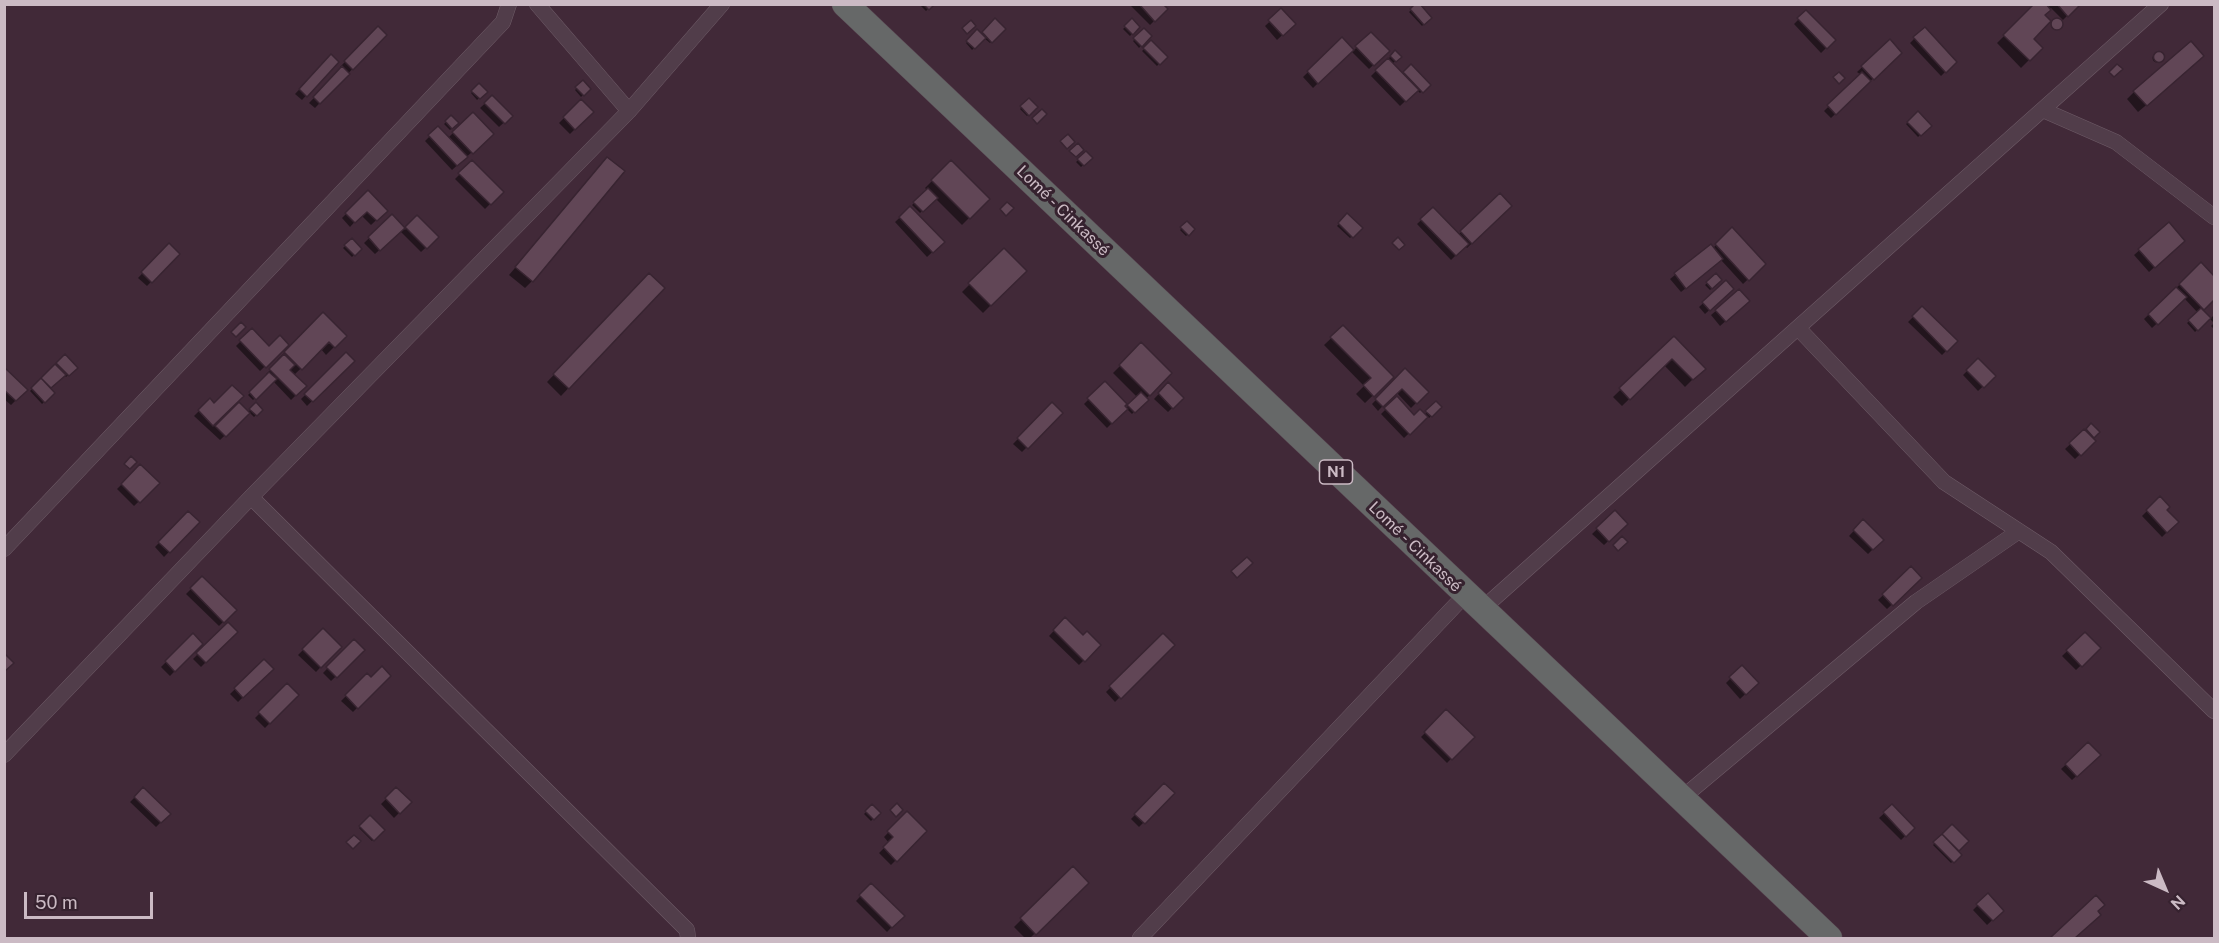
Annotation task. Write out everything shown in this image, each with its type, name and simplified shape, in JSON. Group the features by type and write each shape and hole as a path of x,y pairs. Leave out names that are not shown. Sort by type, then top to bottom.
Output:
{"highway":[{"name":"Lomé - Cinkassé","path":"845,4 1828,939"}],"street":[{"path":"4,549 503,22 509,4"},
{"path":"537,4 629,111"},
{"path":"4,755 251,497 629,111 722,4"},
{"path":"1140,939 1473,603 1798,328 2161,4"},
{"path":"2043,110 2116,142 2214,217"},
{"path":"1798,328 1944,482 2050,552 2214,711"},
{"path":"251,497 687,930 688,939"},
{"path":"1682,798 1916,602 2019,531"}],"building":[{"path":"923,4 935,4 929,10"},
{"path":"1139,4 1163,4 1168,9 1155,22"},
{"path":"1415,4 1420,4 1432,18 1424,25 1410,9"},
{"path":"2034,4 2046,4 2051,10 2045,15 2051,21 2034,39 2043,48 2030,61 2003,35"},
{"path":"2057,4 2081,4 2068,17"},
{"path":"1281,8 1296,24 1283,36 1268,20"},
{"path":"1806,10 1836,40 1827,49 1797,18"},
{"path":"995,18 1006,29 992,43 982,32"},
{"path":"1132,18 1140,27 1133,35 1124,26"},
{"path":"2057,18 2063,24 2057,30 2051,24"},
{"path":"971,20 976,26 967,34 962,28"},
{"path":"378,26 387,35 353,70 344,61"},
{"path":"1925,27 1957,62 1946,73 1913,37"},
{"path":"1144,28 1152,36 1142,47 1133,38"},
{"path":"977,29 986,38 975,49 966,41"},
{"path":"1371,32 1390,51 1374,66 1355,46"},
{"path":"1342,37 1354,50 1318,84 1307,71"},
{"path":"1890,39 1902,53 1874,80 1861,66"},
{"path":"1151,40 1168,57 1160,65 1143,48"},
{"path":"2191,41 2204,56 2147,106 2133,91"},
{"path":"1395,50 1402,57 1396,62 1390,56"},
{"path":"2159,52 2163,53 2163,61 2159,62 2155,61 2154,57 2155,53"},
{"path":"331,54 339,62 307,97 299,89"},
{"path":"1388,58 1419,90 1406,102 1375,70"},
{"path":"1411,64 1431,85 1423,93 1403,72"},
{"path":"2117,64 2123,69 2114,77 2109,72"},
{"path":"342,66 350,74 320,104 313,97"},
{"path":"1839,72 1845,78 1839,84 1833,77"},
{"path":"1862,72 1871,81 1836,115 1827,105"},
{"path":"583,80 591,89 584,96 575,87"},
{"path":"479,83 488,92 480,99 471,91"},
{"path":"492,95 513,116 505,124 484,103"},
{"path":"1029,98 1038,107 1029,116 1020,106"},
{"path":"581,99 594,112 575,130 563,117"},
{"path":"1042,109 1047,114 1037,124 1032,118"},
{"path":"1918,111 1932,126 1921,136 1907,122"},
{"path":"473,112 494,134 473,154 452,132"},
{"path":"451,115 459,123 452,129 445,121"},
{"path":"438,126 468,157 457,166 428,135"},
{"path":"1068,134 1075,142 1067,149 1060,141"},
{"path":"1078,143 1084,150 1076,157 1069,151"},
{"path":"1086,151 1093,158 1084,166 1077,159"},
{"path":"607,157 625,171 533,282 515,267"},
{"path":"472,160 504,192 491,205 458,173"},
{"path":"951,160 990,199 970,219 931,180"},
{"path":"928,188 938,198 923,212 913,202"},
{"path":"368,190 388,211 377,221 367,212 355,223 345,213"},
{"path":"1500,193 1512,206 1472,244 1460,231"},
{"path":"1007,202 1014,208 1006,216 1000,209"},
{"path":"910,206 945,242 933,253 899,217"},
{"path":"1433,207 1469,244 1456,256 1420,219"},
{"path":"1347,213 1363,228 1353,238 1338,223"},
{"path":"392,214 405,228 380,251 368,237"},
{"path":"417,215 439,237 427,249 405,227"},
{"path":"1187,221 1195,229 1189,236 1180,227"},
{"path":"2169,222 2185,241 2155,268 2138,249"},
{"path":"1732,227 1766,264 1749,281 1715,244"},
{"path":"1398,237 1405,245 1399,250 1392,243"},
{"path":"352,238 362,249 355,256 344,245"},
{"path":"169,243 180,254 152,283 141,272"},
{"path":"1711,244 1723,259 1686,289 1674,273"},
{"path":"1004,248 1027,271 991,306 968,283"},
{"path":"2201,262 2214,276 2214,300 2204,310 2179,284"},
{"path":"649,273 665,288 569,389 553,374"},
{"path":"1716,273 1722,280 1712,289 1706,282"},
{"path":"1726,280 1734,289 1710,311 1702,302"},
{"path":"2176,287 2187,297 2158,325 2148,314"},
{"path":"1739,289 1750,301 1726,322 1715,310"},
{"path":"1922,306 1958,341 1947,352 1912,316"},
{"path":"2201,308 2211,318 2198,331 2188,320"},
{"path":"323,312 347,336 335,348 329,342 302,370 284,352"},
{"path":"241,322 246,327 236,337 231,332"},
{"path":"1343,325 1394,377 1374,397 1363,385 1371,378 1330,337"},
{"path":"252,328 269,346 280,335 289,345 266,368 239,340"},
{"path":"1674,336 1706,369 1693,380 1672,359 1630,400 1619,388"},
{"path":"1141,342 1172,373 1150,396 1119,365"},
{"path":"346,352 355,361 313,402 304,394"},
{"path":"65,354 78,368 69,376 56,363"},
{"path":"284,354 295,365 290,370 307,386 296,396 269,369"},
{"path":"1978,358 1996,376 1984,388 1966,370"},
{"path":"55,364 66,375 51,388 41,378"},
{"path":"4,367 28,390 16,401 4,390"},
{"path":"1405,368 1429,392 1417,404 1402,389 1383,407 1375,399"},
{"path":"269,372 277,379 256,400 249,392"},
{"path":"41,378 55,393 45,403 31,388"},
{"path":"1105,381 1127,404 1125,406 1128,409 1112,424 1087,398"},
{"path":"1168,382 1184,398 1173,409 1158,393"},
{"path":"232,385 244,396 213,426 198,410 210,398 214,403"},
{"path":"1141,392 1149,400 1135,413 1127,405"},
{"path":"1397,396 1414,415 1420,409 1428,417 1410,435 1384,408"},
{"path":"1436,401 1442,407 1432,417 1425,411"},
{"path":"239,402 250,413 226,437 215,426"},
{"path":"256,402 263,410 257,416 249,409"},
{"path":"1052,402 1063,413 1028,449 1017,438"},
{"path":"2091,423 2100,432 2094,438 2086,429"},
{"path":"2084,429 2096,441 2081,456 2069,443"},
{"path":"131,456 137,462 130,469 124,464"},
{"path":"140,464 160,483 140,503 121,484"},
{"path":"2160,496 2170,507 2167,510 2179,522 2167,533 2146,510"},
{"path":"1615,510 1628,524 1609,542 1596,528"},
{"path":"188,511 200,522 170,553 158,542"},
{"path":"1863,519 1884,540 1873,550 1853,530"},
{"path":"1622,536 1628,542 1618,551 1613,545"},
{"path":"1247,557 1253,563 1237,578 1231,571"},
{"path":"1911,566 1922,578 1893,606 1882,594"},
{"path":"202,576 237,610 224,623 190,588"},
{"path":"1065,617 1083,635 1087,631 1101,645 1085,662 1053,630"},
{"path":"228,622 238,632 206,663 196,653"},
{"path":"323,628 342,647 321,668 302,649"},
{"path":"2085,632 2101,648 2082,667 2066,650"},
{"path":"193,633 203,644 175,672 165,661"},
{"path":"1163,633 1175,645 1121,699 1109,686"},
{"path":"354,639 365,650 337,678 326,667"},
{"path":"4,653 14,663 4,672"},
{"path":"264,659 274,669 243,698 234,688"},
{"path":"1742,665 1759,683 1746,695 1729,677"},
{"path":"382,666 391,676 358,709 345,695 367,673 371,677"},
{"path":"287,683 299,695 270,724 258,712"},
{"path":"1446,709 1475,737 1452,760 1424,732"},
{"path":"2088,742 2101,755 2077,777 2065,764"},
{"path":"1164,783 1175,793 1145,824 1134,814"},
{"path":"143,787 171,814 161,823 134,797"},
{"path":"396,787 412,802 400,814 385,798"},
{"path":"897,803 903,810 896,817 890,810"},
{"path":"872,804 881,813 874,820 865,811"},
{"path":"1892,804 1915,828 1906,837 1883,812"},
{"path":"907,811 927,831 897,862 883,847 893,837 887,831"},
{"path":"370,815 385,830 374,841 359,826"},
{"path":"1952,824 1969,841 1959,851 1942,834"},
{"path":"1942,834 1962,855 1954,863 1933,842"},
{"path":"354,835 361,841 353,849 346,842"},
{"path":"1073,866 1089,883 1036,935 1020,918"},
{"path":"871,883 905,916 892,928 859,895"},
{"path":"1988,893 2004,911 1993,921 1976,904"},
{"path":"2096,895 2105,905 2098,911 2101,915 2075,938 2050,938"}]}
